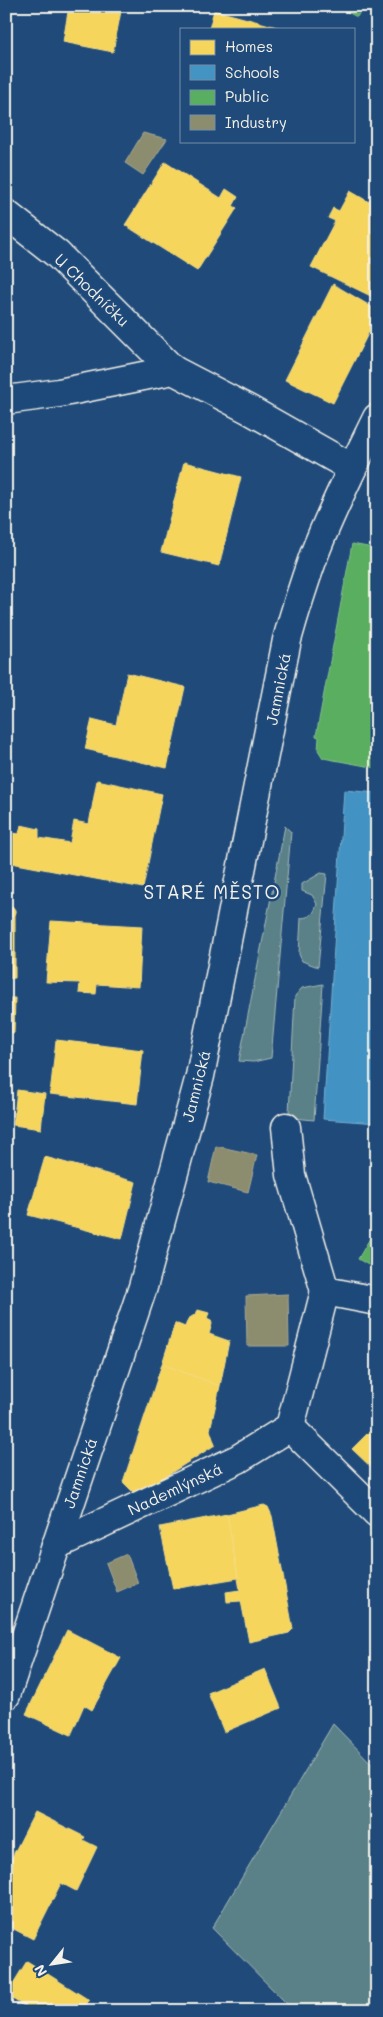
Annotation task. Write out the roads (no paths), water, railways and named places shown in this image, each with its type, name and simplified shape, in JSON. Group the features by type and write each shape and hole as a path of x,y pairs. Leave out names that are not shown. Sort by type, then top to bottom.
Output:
{"main road":[{"name":"U Chodníčku","path":"6,214 57,254 173,370"},
{"path":"6,400 59,393 173,370 248,409 352,468"},
{"name":"Jamnická","path":"6,1695 143,1286 200,1076 287,640 314,554 352,468 377,418"},
{"path":"286,1127 291,1175 325,1291 290,1427 377,1513"},
{"path":"325,1291 377,1301"},
{"name":"Nademlýnská","path":"56,1544 238,1460 290,1427"}],"district":[{"name":"STARÉ MĚSTO","path":"212,892"}]}
